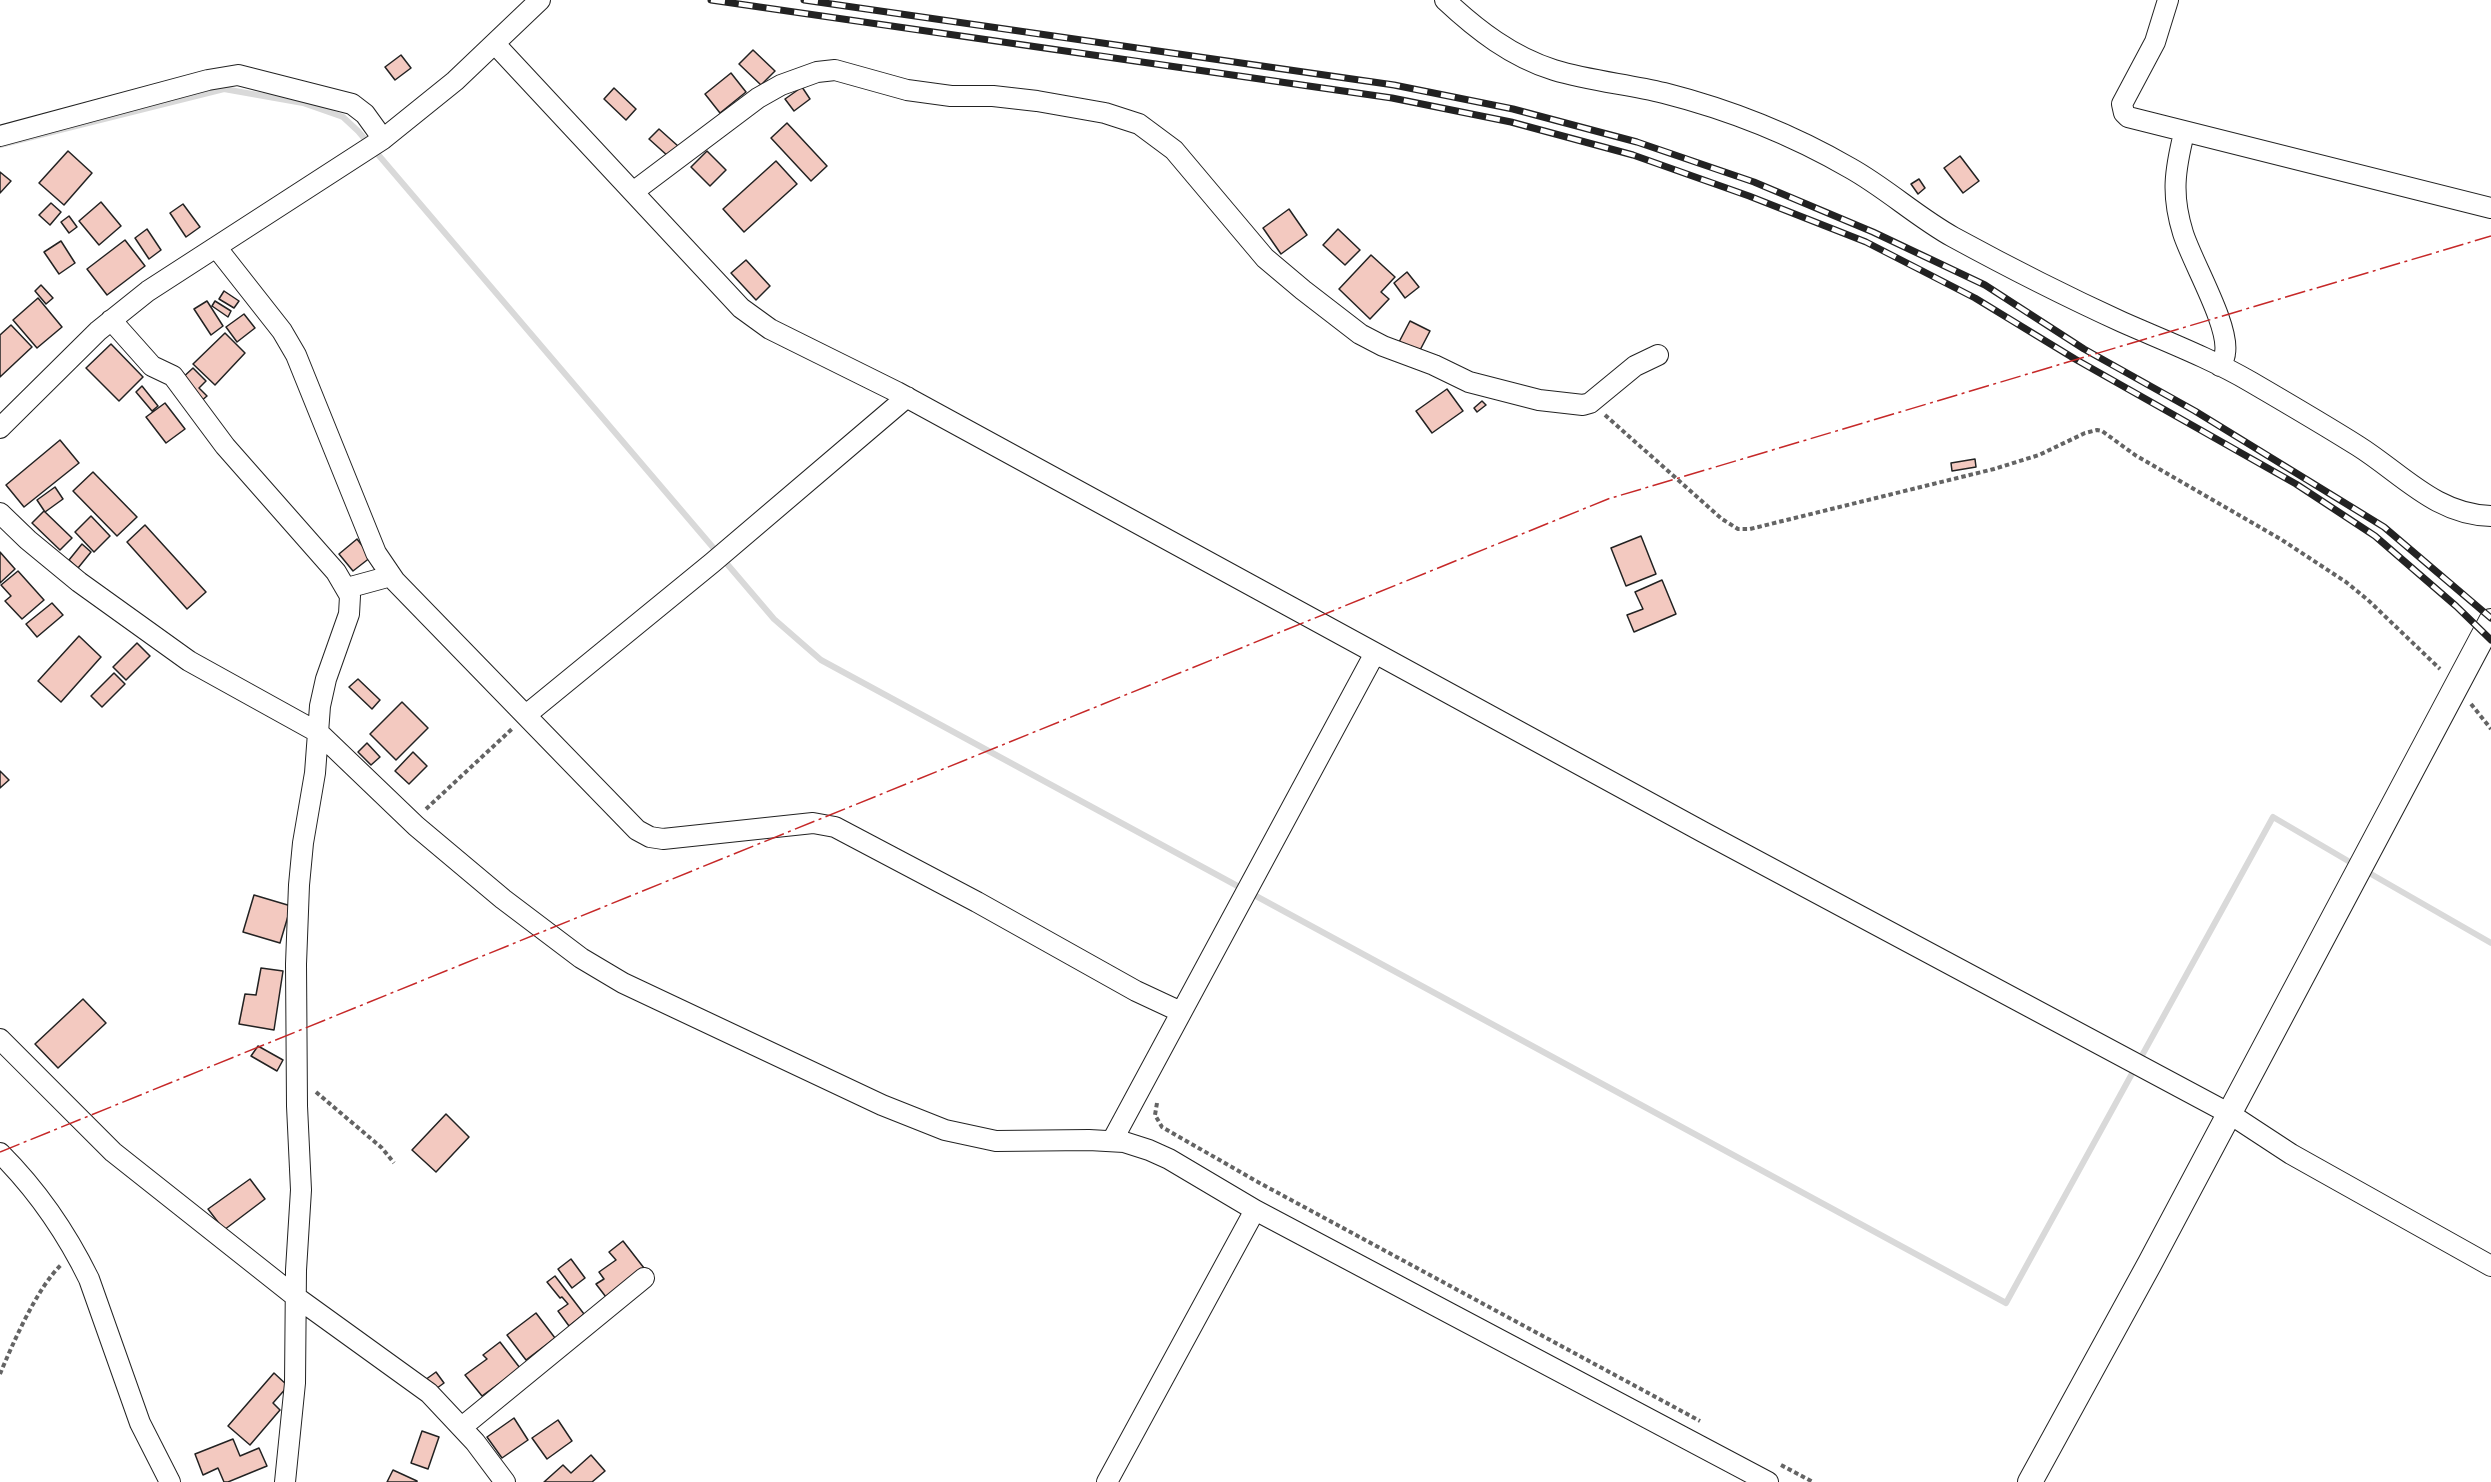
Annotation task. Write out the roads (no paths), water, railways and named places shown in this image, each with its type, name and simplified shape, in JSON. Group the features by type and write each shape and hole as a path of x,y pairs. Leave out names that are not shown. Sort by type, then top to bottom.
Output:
{"street":[{"path":"0,428 111,320 148,291 383,139 455,81 540,0"},
{"path":"1445,0 1464,17 1521,57 1551,69 1664,93 1723,111 1817,149 1860,173 1952,236 2118,320 2220,366 2358,446 2424,495 2472,516 2491,516"},
{"path":"2168,0 2155,42 2122,104 2126,116 2134,121 2491,208"},
{"path":"495,44 741,308 770,329 907,398 2230,1114 2291,1154 2491,1266"},
{"path":"633,192 758,98 781,85 817,72 835,70 907,90 951,96 993,96 1036,101 1105,113 1138,124 1174,150 1265,258 1303,291 1360,334 1469,382 1539,400 1568,405 1590,404 1635,366 1658,355"},
{"path":"0,136 208,80 238,75 351,104 365,114 383,139"},
{"path":"2184,133 2174,178 2176,199 2182,232 2213,304 2225,341 2225,354 2220,366"},
{"path":"216,247 282,331 296,355 373,544 392,576 412,601 643,834 663,839 813,823 835,827 978,902 1136,991 1181,1012"},
{"path":"111,320 152,366 173,376 225,446 336,572 350,596 349,614 326,679 317,732 315,773 303,843 299,885 296,964 301,1190 295,1383 285,1482"},
{"path":"526,715 712,563 907,398"},
{"path":"0,513 28,540 151,635 189,661 317,732 412,822 538,928 581,958 653,998 882,1105 945,1130 996,1141 1124,1142 1169,1159 1255,1210 1768,1482"},
{"path":"347,588 392,576"},
{"path":"2030,1482 2230,1114 2491,621"},
{"path":"1112,1142 1375,653"},
{"path":"0,1038 113,1152 296,1297 429,1393 462,1427 505,1482"},
{"path":"0,1153 36,1192 89,1279 140,1423 170,1482"},
{"path":"1107,1482 1255,1210"},
{"path":"462,1427 644,1278"}],"waterway":[{"path":"0,145 224,89 303,103 343,117 358,131 774,619 821,660 2006,1303 2273,817 2355,865"},
{"path":"2364,870 2491,943"}],"railway":[{"path":"711,0 1392,98 1511,122 1633,155 1749,196 1866,242 1975,298 2075,359 2296,484 2375,536 2456,606 2491,640"},
{"path":"804,0 1394,85 1513,109 1637,142 1754,182 1873,232 1985,285 2084,349 2195,411 2384,527 2491,618"}]}
